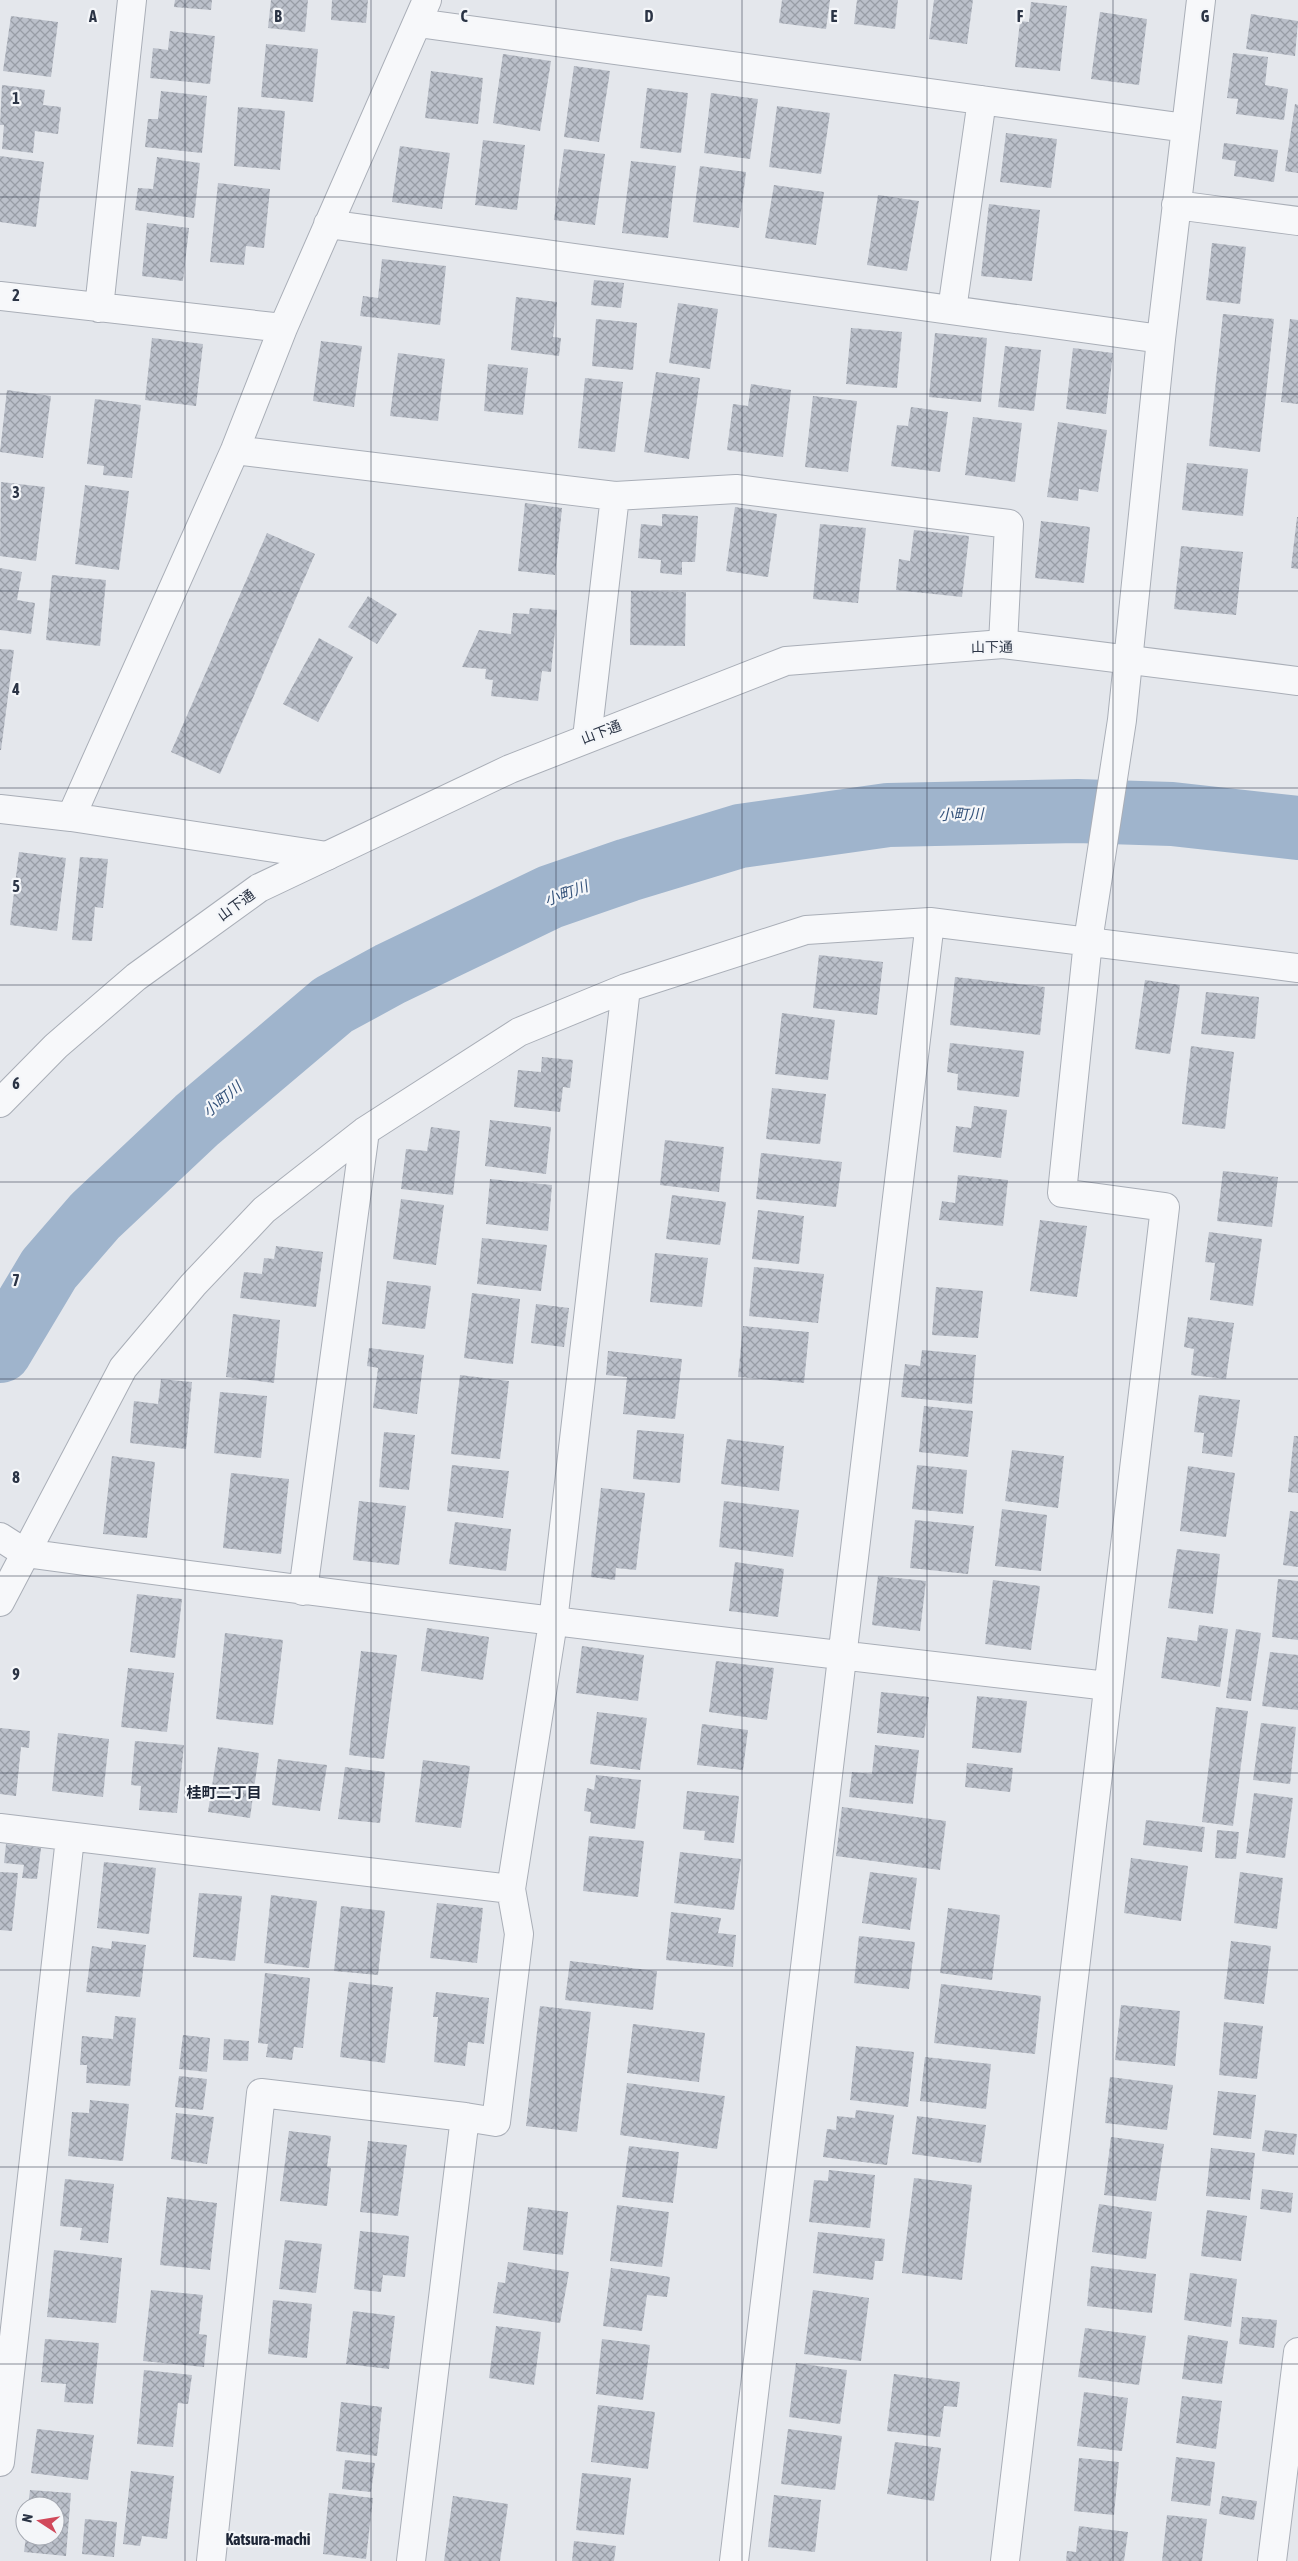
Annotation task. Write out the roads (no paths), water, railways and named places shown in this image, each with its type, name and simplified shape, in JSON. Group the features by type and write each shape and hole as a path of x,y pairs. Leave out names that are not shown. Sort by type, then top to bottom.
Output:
{"street":[{"path":"99,308 132,0"},
{"path":"1005,2561 1165,1206 1062,1193 1088,941 1122,720 1161,339 1201,0"},
{"path":"71,817 235,450 283,328 422,11 982,100 1186,128"},
{"path":"952,310 982,100"},
{"path":"1176,206 1298,221"},
{"path":"328,224 1161,339"},
{"path":"0,296 283,328"},
{"path":"235,450 616,496 736,489 1010,524 1003,644"},
{"path":"586,738 616,496"},
{"name":"山下通","path":"0,1103 56,1046 136,977 259,888 510,769 786,661 1003,644 1298,681"},
{"path":"0,809 71,817 327,856"},
{"path":"734,2561 930,922"},
{"path":"0,1602 122,1368 193,1285 264,1210 365,1131 519,1032 626,988 806,930 930,922 1298,968"},
{"path":"211,2561 261,2093 496,2122 519,1934 510,1889 553,1622 626,988"},
{"path":"303,1591 365,1131"},
{"path":"0,1537 25,1553 303,1591 1108,1686"},
{"path":"0,1828 70,1838 510,1889"},
{"path":"0,2462 70,1838"},
{"path":"411,2561 465,2118"},
{"path":"1272,2561 1298,2352"}],"waterway":[{"name":"小町川","path":"0,1351 49,1269 95,1216 197,1120 333,1005 390,974 550,897 628,870 740,836 888,815 1077,811 1172,814 1298,828"}],"district":[{"name":"桂町二丁目","path":"224,1792"},
{"name":"Katsura-machi","path":"268,2539"}]}
